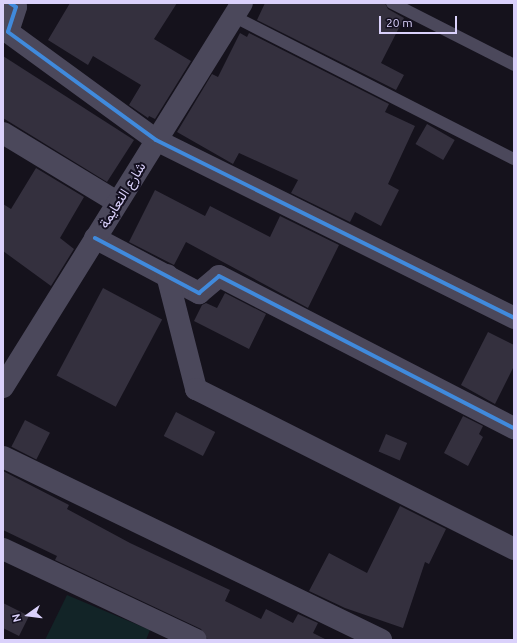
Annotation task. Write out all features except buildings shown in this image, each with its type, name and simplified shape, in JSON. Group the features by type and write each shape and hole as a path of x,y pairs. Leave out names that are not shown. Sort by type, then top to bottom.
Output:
{"street":[{"path":"15,4 8,32 156,140 514,318"},
{"name":"شارع النعايمة","path":"3,387 238,10"},
{"path":"3,133 117,202"},
{"path":"95,238 199,293 220,276 514,428"},
{"path":"167,275 196,389 514,549"},
{"path":"3,457 381,640"},
{"path":"3,549 196,640"}],"lane":[{"path":"392,3 514,65"},
{"path":"238,10 514,159"}],"shaded area":[{"path":"67,595 150,630 146,640 45,640"}],"cycle path":[{"path":"10,3 16,7 8,32 156,140 514,318"},
{"path":"95,238 199,293 219,276 514,428"}]}
